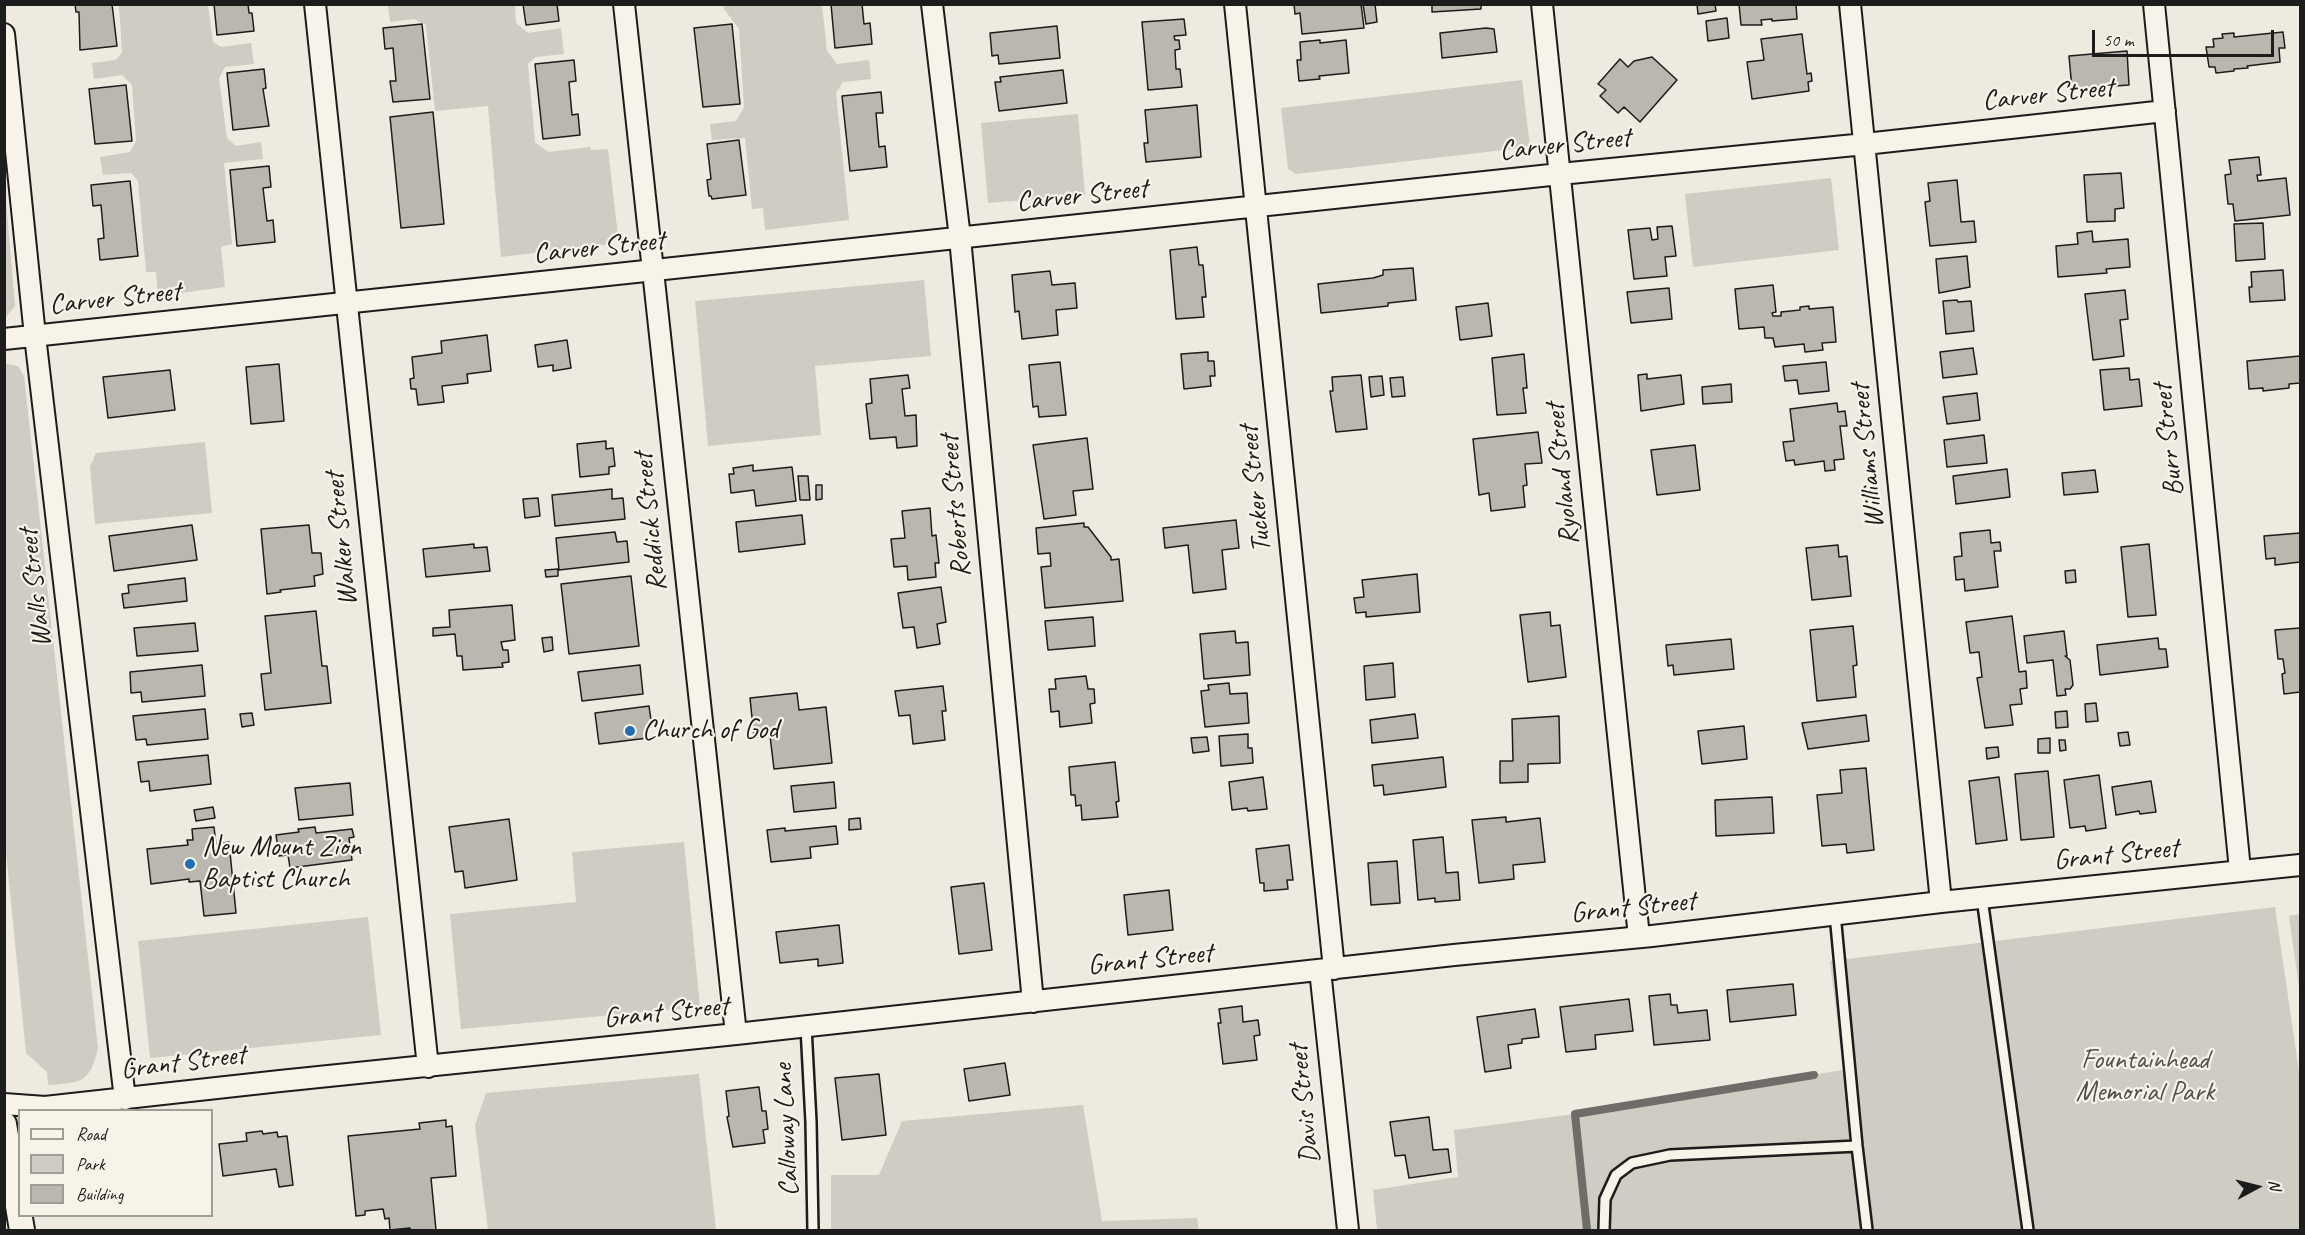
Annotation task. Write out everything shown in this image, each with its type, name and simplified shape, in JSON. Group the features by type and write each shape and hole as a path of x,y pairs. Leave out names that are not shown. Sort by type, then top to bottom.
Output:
{"street":[{"name":"Walker Street","path":"315,4 428,1066"},
{"name":"Reddick Street","path":"624,4 736,1034"},
{"name":"Roberts Street","path":"932,4 960,238 1033,1002"},
{"name":"Tucker Street","path":"1235,4 1327,969"},
{"name":"Ryoland Street","path":"1542,4 1639,937"},
{"name":"Williams Street","path":"1850,4 1941,902"},
{"name":"Burr Street","path":"2154,4 2240,870"},
{"name":"Walls Street","path":"4,34 35,336 125,1099"},
{"name":"Carver Street","path":"4,339 2165,111"},
{"name":"Grant Street","path":"4,1104 45,1107 125,1099 2301,865"},
{"name":"Davis Street","path":"1327,969 1348,1230"},
{"path":"4,1124 18,1206"}],"lane":[{"path":"1982,898 2028,1230"},
{"path":"1835,914 1867,1230"},
{"name":"Calloway Lane","path":"806,1027 813,1230"},
{"path":"1604,1230 1605,1199 1616,1175 1632,1163 1670,1155 1857,1146"}],"green space":[{"path":"119,5 208,5 213,42 221,47 251,43 254,64 225,67 219,78 227,138 236,146 261,142 263,159 224,163 232,244 221,247 225,287 158,296 156,272 146,272 138,181 131,173 103,175 100,157 130,152 136,141 132,85 122,75 94,79 92,63 116,60 122,52"},
{"path":"388,5 515,5 516,23 528,33 561,28 564,54 536,57 528,64 535,142 548,152 590,147 591,150 608,149 618,236 611,244 501,257 488,106 435,111 426,25 414,19 390,22"},
{"path":"725,5 822,5 827,51 837,64 869,60 871,79 843,82 836,93 849,220 765,230 763,208 752,209 745,138 712,140 710,124 736,121 744,107 739,29 724,9"},
{"path":"1522,80 1530,147 1296,174 1288,169 1281,108"},
{"path":"1078,114 1085,195 988,203 981,123"},
{"path":"1831,178 1839,250 1693,267 1685,194"},
{"path":"5,189 15,306 4,318"},
{"path":"924,280 931,356 815,366 821,435 708,446 695,301"},
{"path":"4,363 18,366 24,376 98,1048 91,1068 82,1079 76,1082 48,1085 47,1072 26,1053 4,832"},
{"path":"205,442 212,513 95,524 90,467 96,453"},
{"path":"684,842 700,1007 461,1029 450,914 576,902 572,852"},
{"name":"Fountainhead Memorial Park","path":"2275,907 2300,1079 2300,1230 1586,1230 1579,1164 1584,1230 1377,1230 1373,1190 1458,1177 1454,1130 1575,1114 1843,1070 1830,961"},
{"path":"2300,914 2300,994 2289,916"},
{"path":"368,917 381,1035 150,1058 138,941"},
{"path":"699,1074 716,1230 488,1230 475,1125 486,1093"},
{"path":"1083,1105 1102,1221 1197,1218 1199,1230 831,1230 831,1175 879,1175 902,1121"}],"building":[{"path":"75,4 112,4 117,46 80,50 79,12 76,12"},
{"path":"214,4 248,4 249,13 252,13 254,31 217,35"},
{"path":"523,4 557,4 559,21 526,25"},
{"path":"831,4 862,4 864,24 870,23 872,44 835,48"},
{"path":"1294,4 1361,4 1364,28 1302,34 1300,13 1295,14"},
{"path":"1363,4 1375,4 1377,22 1366,24"},
{"path":"1432,4 1481,4 1481,9 1432,12"},
{"path":"1697,4 1715,4 1716,11 1698,14"},
{"path":"1739,4 1796,4 1797,19 1761,20 1762,25 1741,25"},
{"path":"1727,18 1729,38 1708,41 1706,21"},
{"path":"1184,19 1186,35 1174,36 1175,40 1179,40 1180,49 1175,50 1176,69 1180,69 1182,87 1148,90 1142,22"},
{"path":"422,24 430,99 393,102 390,81 396,81 393,48 385,49 383,28"},
{"path":"732,24 740,104 703,107 694,28"},
{"path":"1057,26 1060,58 999,64 998,55 992,56 990,33"},
{"path":"1494,29 1497,52 1442,58 1440,33"},
{"path":"2283,32 2285,48 2279,48 2280,62 2216,73 2215,67 2209,67 2206,47 2214,47 2213,39 2223,38 2222,34 2234,33 2234,37"},
{"path":"1802,34 1807,74 1811,73 1812,81 1808,82 1809,91 1752,99 1747,62 1764,60 1761,39"},
{"path":"1320,40 1320,43 1346,40 1349,73 1299,81 1297,60 1301,60 1300,42"},
{"path":"2127,51 2129,85 2072,89 2069,56"},
{"path":"1652,57 1677,80 1640,122 1624,107 1618,113 1600,96 1606,90 1598,84 1620,59 1628,67 1634,61"},
{"path":"574,60 576,81 569,82 572,115 578,114 580,135 543,139 535,64"},
{"path":"264,69 266,88 263,89 269,126 233,130 227,73"},
{"path":"1063,70 1067,103 999,111 995,82 1001,82 1000,77"},
{"path":"126,85 132,141 95,144 89,89"},
{"path":"881,92 883,113 876,113 879,147 885,146 887,167 850,171 842,96"},
{"path":"1197,105 1201,157 1146,162 1144,143 1148,143 1145,110"},
{"path":"433,112 444,224 401,228 390,117"},
{"path":"739,140 746,195 712,199 709,196 707,180 711,179 707,144"},
{"path":"2259,157 2261,175 2257,175 2258,181 2286,178 2290,215 2235,221 2233,204 2228,204 2225,175 2231,174 2229,160"},
{"path":"269,166 271,187 263,188 267,221 273,220 275,242 237,246 230,170"},
{"path":"2121,173 2124,208 2115,209 2115,221 2087,222 2084,175"},
{"path":"1957,180 1961,222 1974,221 1976,242 1930,246 1925,202 1930,201 1928,183"},
{"path":"130,181 138,256 100,260 98,239 104,238 101,205 93,206 91,185"},
{"path":"2263,223 2265,259 2236,261 2234,224"},
{"path":"1672,226 1676,256 1665,257 1667,276 1634,279 1628,230 1650,228 1652,240 1658,239 1657,227"},
{"path":"2092,231 2093,242 2128,239 2130,267 2106,269 2107,273 2058,277 2056,246 2078,244 2077,233"},
{"path":"1197,247 1199,265 1203,265 1206,297 1202,297 1204,317 1176,319 1170,250"},
{"path":"1967,256 1970,287 1939,293 1936,259"},
{"path":"1413,268 1416,300 1388,303 1388,306 1321,313 1318,284 1373,278 1383,275 1383,270"},
{"path":"2283,270 2285,300 2250,302 2251,272"},
{"path":"1050,271 1052,285 1075,283 1077,308 1056,310 1058,335 1022,339 1019,311 1015,312 1012,275"},
{"path":"1773,285 1776,312 1772,313 1773,316 1781,316 1781,312 1800,310 1800,307 1809,306 1809,309 1833,307 1836,342 1822,343 1823,350 1805,352 1804,344 1775,347 1773,338 1765,338 1764,327 1739,329 1735,289"},
{"path":"1669,288 1672,319 1631,323 1627,292"},
{"path":"2125,290 2128,319 2120,320 2124,356 2093,360 2085,294"},
{"path":"1957,300 1958,302 1971,301 1974,331 1946,334 1943,301"},
{"path":"1488,303 1492,336 1460,340 1456,307"},
{"path":"487,335 491,371 467,374 468,383 442,386 444,402 418,405 416,389 411,389 410,379 414,378 412,357 442,353 441,341"},
{"path":"567,340 571,368 553,371 553,365 538,367 535,345"},
{"path":"1973,348 1977,374 1943,378 1940,352"},
{"path":"1208,352 1208,361 1214,361 1215,376 1210,376 1211,386 1184,389 1181,354"},
{"path":"1524,354 1527,388 1523,388 1526,413 1497,415 1492,358"},
{"path":"2300,356 2300,383 2289,384 2289,388 2263,391 2263,388 2249,389 2247,361"},
{"path":"1060,362 1066,415 1039,417 1038,406 1033,407 1029,365"},
{"path":"1826,362 1829,391 1799,394 1797,380 1785,381 1783,366"},
{"path":"279,364 284,421 251,424 246,367"},
{"path":"2129,368 2130,380 2139,379 2142,406 2104,410 2100,370"},
{"path":"170,370 175,410 108,418 103,377"},
{"path":"1647,374 1647,379 1681,375 1684,404 1641,411 1638,375"},
{"path":"908,375 910,388 902,389 905,416 916,415 917,446 897,448 896,437 870,439 866,404 872,403 870,379"},
{"path":"1361,375 1367,429 1336,432 1330,391 1333,391 1332,377"},
{"path":"1382,376 1384,395 1371,397 1369,377"},
{"path":"1403,377 1405,396 1392,397 1390,378"},
{"path":"1731,384 1732,402 1703,404 1702,387"},
{"path":"1977,393 1980,420 1947,424 1943,397"},
{"path":"1837,403 1838,412 1845,411 1847,426 1840,426 1844,459 1834,460 1835,470 1825,471 1824,461 1795,465 1794,460 1786,461 1783,442 1794,441 1790,409"},
{"path":"1538,432 1542,463 1525,464 1527,485 1523,486 1525,507 1491,511 1489,493 1479,495 1473,439"},
{"path":"1984,435 1987,463 1947,467 1944,440"},
{"path":"1087,438 1093,489 1073,491 1076,515 1044,519 1033,445"},
{"path":"606,441 606,449 613,448 615,466 609,467 609,474 580,477 577,444"},
{"path":"1695,445 1700,490 1657,495 1651,450"},
{"path":"753,465 753,471 792,467 796,501 756,506 754,490 731,493 729,474 734,474 733,468"},
{"path":"2007,469 2010,497 1956,504 1953,476"},
{"path":"2095,470 2098,492 2064,495 2062,473"},
{"path":"798,476 808,476 810,500 800,500"},
{"path":"816,485 822,485 822,499 816,500"},
{"path":"612,489 612,499 623,498 625,519 555,526 552,495"},
{"path":"538,498 540,516 525,518 523,499"},
{"path":"930,508 932,536 936,535 939,563 935,563 936,577 908,580 907,566 894,567 891,539 905,538 902,511"},
{"path":"802,515 805,544 739,552 736,522"},
{"path":"1236,520 1239,548 1222,550 1226,589 1193,593 1188,545 1165,548 1163,528"},
{"path":"1084,523 1084,527 1088,527 1111,560 1119,559 1123,601 1045,608 1041,567 1051,566 1050,553 1038,554 1036,528"},
{"path":"192,525 197,560 114,571 109,536"},
{"path":"309,525 312,553 321,553 323,574 314,576 315,586 280,590 281,592 267,594 261,529"},
{"path":"1990,530 1991,543 2000,542 2001,551 1994,551 1998,587 1965,591 1964,579 1956,580 1954,557 1962,556 1960,533"},
{"path":"615,532 617,542 627,541 629,562 559,570 556,538"},
{"path":"2300,533 2300,562 2275,565 2275,558 2266,559 2264,536"},
{"path":"474,544 474,548 487,547 490,571 426,577 423,549"},
{"path":"2149,544 2156,615 2128,617 2121,547"},
{"path":"1838,545 1839,557 1847,556 1851,596 1812,600 1806,548"},
{"path":"558,569 558,576 546,577 545,570"},
{"path":"2075,570 2076,582 2066,583 2065,571"},
{"path":"1417,574 1420,612 1366,617 1366,612 1356,613 1354,598 1364,597 1362,580"},
{"path":"631,576 639,646 569,654 561,584"},
{"path":"185,578 187,601 124,608 122,594 129,593 128,585"},
{"path":"941,587 946,622 937,624 940,644 917,648 914,627 903,628 898,593"},
{"path":"512,605 515,640 501,642 503,650 508,650 509,662 502,663 503,667 463,670 462,656 457,656 455,634 433,636 433,628 450,627 449,610"},
{"path":"316,611 322,666 327,666 331,703 265,710 261,674 271,673 265,616"},
{"path":"1550,612 1551,626 1560,625 1566,677 1528,682 1520,615"},
{"path":"2012,616 2019,672 2026,671 2027,688 2020,689 2022,704 2010,705 2013,725 1985,728 1977,678 1982,677 1979,652 1970,653 1966,622"},
{"path":"1093,617 1095,646 1048,650 1045,621"},
{"path":"195,623 198,651 137,656 134,628"},
{"path":"1853,626 1857,665 1853,666 1856,697 1817,701 1810,630"},
{"path":"2300,628 2300,692 2284,694 2282,674 2285,673 2283,659 2278,659 2275,630"},
{"path":"1235,631 1236,643 1248,642 1250,675 1204,679 1200,634"},
{"path":"2064,631 2067,656 2065,656 2070,660 2073,685 2070,689 2065,689 2066,695 2057,696 2053,660 2027,663 2024,636"},
{"path":"552,637 553,650 544,652 542,638"},
{"path":"2158,638 2159,649 2166,649 2168,667 2100,675 2097,645"},
{"path":"1731,639 1734,669 1674,675 1673,665 1668,666 1666,645"},
{"path":"1393,663 1395,697 1366,700 1364,666"},
{"path":"202,665 205,696 142,702 141,692 131,693 130,672"},
{"path":"640,665 643,694 582,701 578,672"},
{"path":"1086,676 1088,689 1094,689 1095,703 1090,704 1092,723 1060,727 1059,711 1051,712 1049,689 1056,689 1055,679"},
{"path":"1229,683 1230,694 1247,693 1249,723 1205,727 1201,691 1209,690 1208,685"},
{"path":"943,686 946,711 942,711 945,740 913,744 910,715 899,716 895,691"},
{"path":"797,693 799,710 826,707 832,763 774,769 770,736 754,737 750,698"},
{"path":"2096,703 2098,721 2086,722 2085,704"},
{"path":"649,706 652,727 647,727 648,738 599,744 595,713"},
{"path":"205,709 208,739 147,745 146,739 136,740 133,716"},
{"path":"2067,711 2068,727 2056,728 2055,712"},
{"path":"252,713 254,725 242,727 240,714"},
{"path":"1415,714 1418,738 1372,743 1370,720"},
{"path":"1866,715 1869,741 1808,749 1802,723"},
{"path":"1559,716 1560,763 1528,764 1528,782 1500,783 1500,761 1513,761 1512,719"},
{"path":"1744,726 1747,759 1702,764 1698,731"},
{"path":"2128,732 2130,745 2120,746 2118,733"},
{"path":"1248,734 1248,748 1252,748 1253,763 1221,766 1219,736"},
{"path":"1207,737 1209,751 1193,753 1191,738"},
{"path":"2050,738 2050,753 2038,753 2038,739"},
{"path":"2059,740 2065,740 2066,750 2060,751"},
{"path":"1998,747 1999,757 1987,759 1986,748"},
{"path":"208,755 211,784 150,791 149,781 141,782 138,762"},
{"path":"1443,757 1446,787 1384,795 1383,785 1374,786 1372,765"},
{"path":"1115,762 1119,801 1116,802 1118,817 1082,820 1081,805 1076,806 1075,795 1071,795 1069,767"},
{"path":"1866,768 1874,850 1847,853 1846,844 1822,846 1817,795 1842,793 1840,770"},
{"path":"2048,771 2054,837 2021,840 2015,774"},
{"path":"2099,775 2106,828 2086,831 2085,826 2070,828 2064,780"},
{"path":"1263,777 1267,809 1232,810 1229,782"},
{"path":"1999,777 2007,840 1976,844 1969,781"},
{"path":"2151,781 2156,812 2140,814 2139,811 2116,815 2112,787"},
{"path":"834,782 836,808 794,812 791,786"},
{"path":"350,783 353,815 299,820 295,788"},
{"path":"1772,797 1774,833 1716,836 1715,800"},
{"path":"213,807 215,818 196,821 194,810"},
{"path":"1506,817 1506,822 1540,818 1545,862 1513,865 1514,879 1479,883 1472,820"},
{"path":"860,818 861,829 849,830 849,819"},
{"path":"509,819 517,880 465,888 463,871 455,872 449,827"},
{"path":"836,826 838,844 810,847 811,858 771,862 767,830 785,828 785,831"},
{"name":"New Mount Zion Baptist Church","path":"214,827 216,844 229,842 236,913 204,916 200,881 189,882 189,879 151,884 147,849 188,845 187,840 193,840 192,829"},
{"path":"315,827 316,833 352,829 354,837 349,838 352,860 290,868 288,855 279,856 276,835"},
{"path":"1443,837 1446,873 1458,872 1460,900 1435,902 1435,898 1418,900 1413,840"},
{"path":"1289,845 1293,880 1287,880 1288,889 1264,891 1264,883 1260,883 1256,849"},
{"path":"1397,861 1400,903 1371,905 1368,863"},
{"path":"984,883 992,950 959,954 951,887"},
{"path":"1169,890 1173,930 1128,935 1124,895"},
{"path":"839,925 843,963 818,966 818,959 780,963 776,932"},
{"path":"1793,984 1796,1015 1730,1022 1727,990"},
{"path":"1670,994 1671,1005 1677,1005 1678,1013 1707,1010 1710,1040 1654,1045 1649,996"},
{"path":"1629,999 1633,1031 1595,1035 1596,1049 1566,1052 1560,1007"},
{"path":"1242,1006 1243,1022 1258,1020 1260,1035 1254,1036 1257,1060 1223,1064 1218,1023 1221,1023 1219,1009"},
{"path":"1535,1009 1539,1037 1522,1039 1522,1043 1508,1045 1511,1068 1485,1072 1477,1017"},
{"path":"1005,1063 1010,1095 969,1101 964,1069"},
{"path":"879,1074 886,1135 842,1140 835,1078"},
{"path":"759,1087 762,1111 766,1111 768,1129 763,1130 765,1143 733,1147 727,1117 729,1116 726,1091"},
{"path":"1429,1117 1433,1150 1448,1149 1451,1172 1409,1178 1405,1155 1395,1156 1390,1122"},
{"path":"446,1120 446,1127 452,1126 456,1176 431,1178 436,1230 410,1230 410,1228 390,1230 389,1218 385,1219 383,1209 365,1211 365,1215 356,1216 348,1136 420,1129 419,1123"},
{"path":"262,1131 263,1134 277,1132 278,1137 287,1136 293,1185 279,1187 276,1169 223,1176 219,1144 247,1141 246,1133"}],"waterway":[{"path":"1587,1230 1575,1114 1814,1075"}],"place":[{"name":"Church of God","path":"630,731"},
{"name":"New Mount Zion Baptist Church","path":"190,864"}]}
